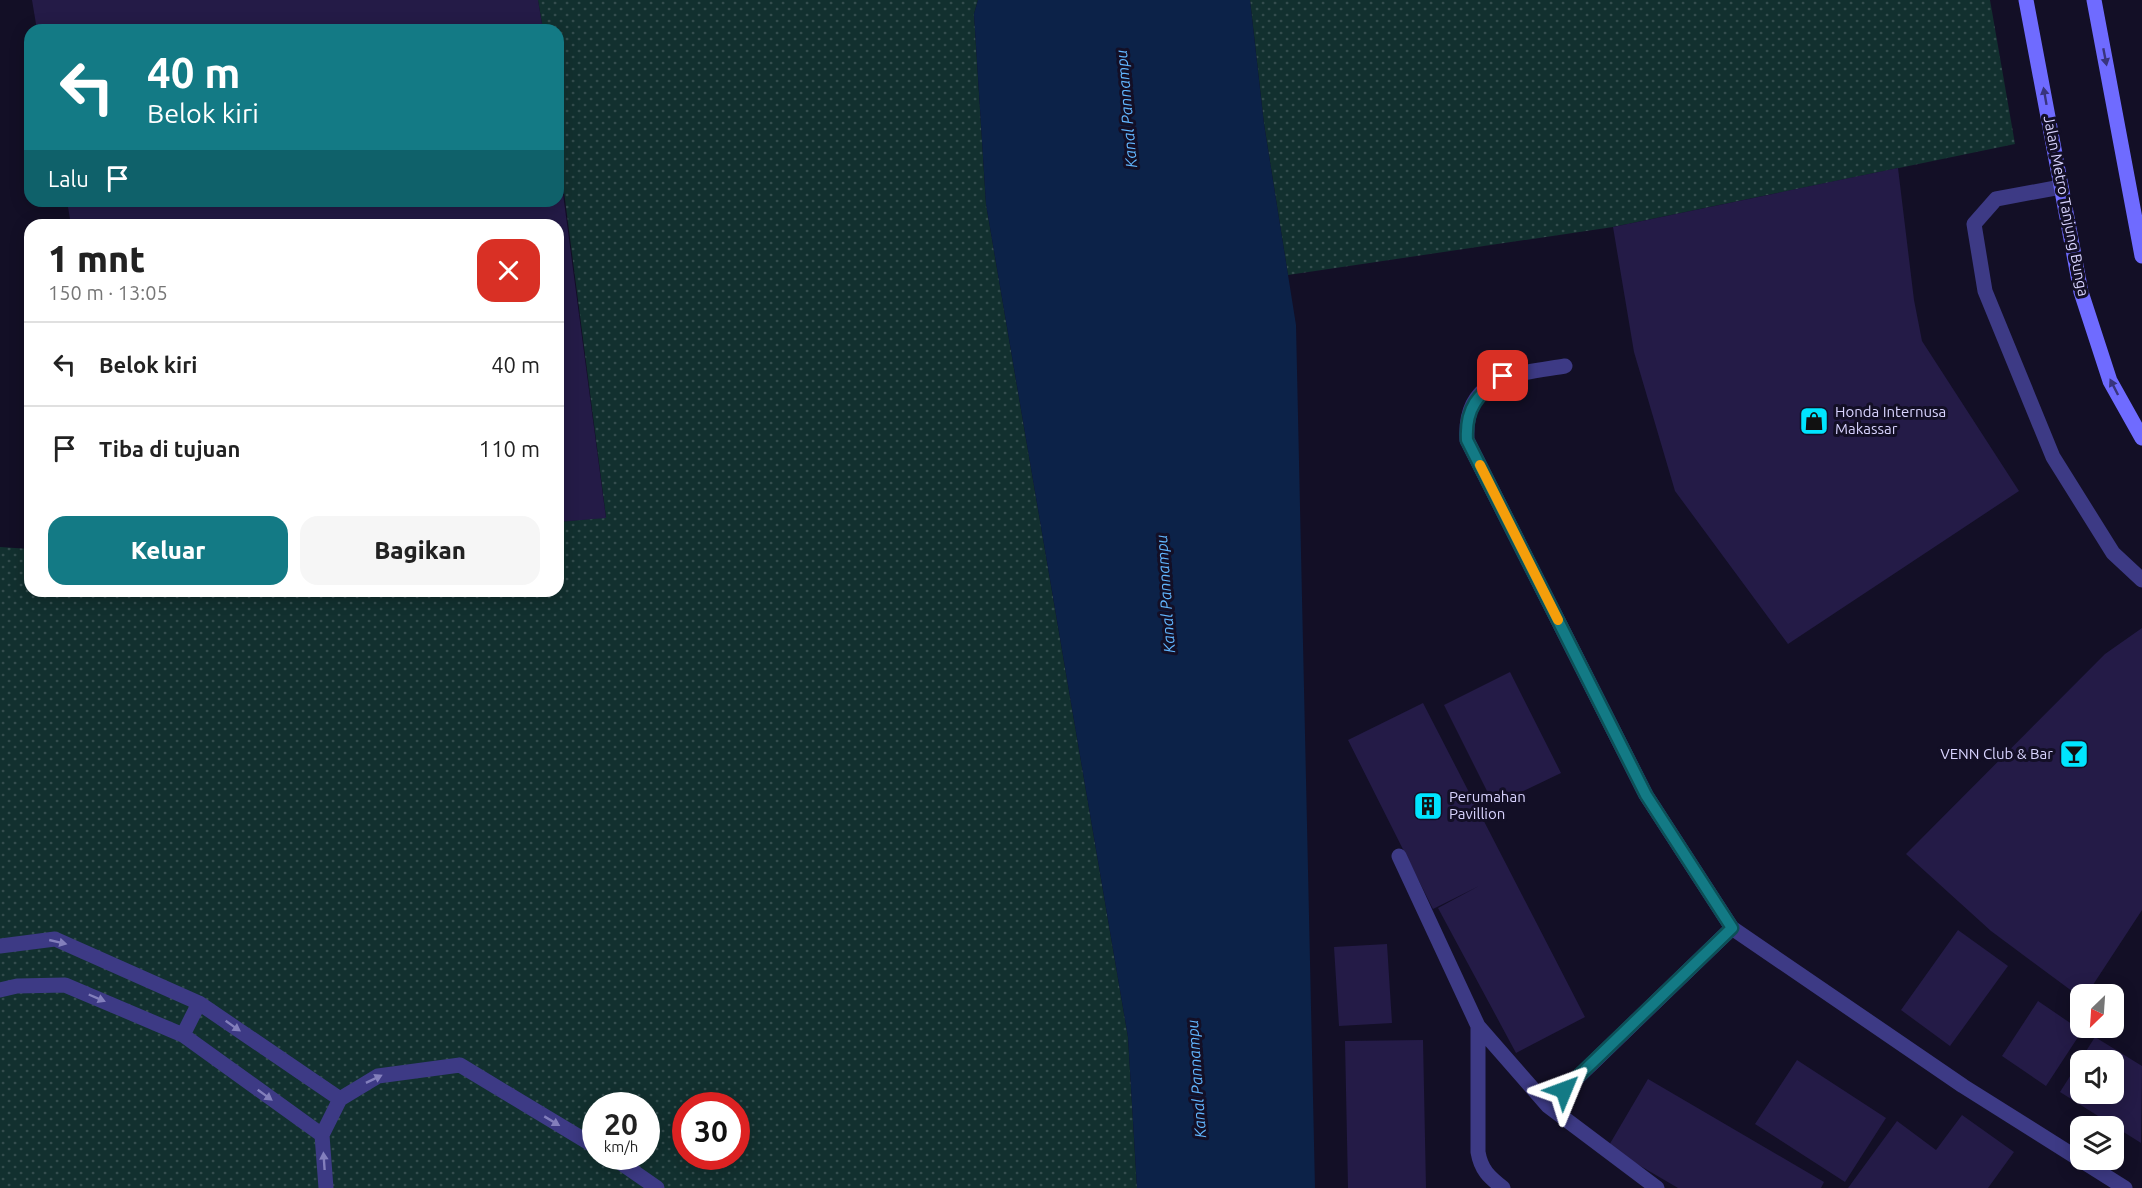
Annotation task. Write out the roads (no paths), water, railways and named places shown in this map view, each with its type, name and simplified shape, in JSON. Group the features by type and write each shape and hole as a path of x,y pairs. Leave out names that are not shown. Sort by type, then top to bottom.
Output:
{"main road":[{"name":"Jalan Metro Tanjung Bunga","path":"2026,0 2081,292 2110,381 2142,438"},
{"path":"2094,0 2142,256"}],"street":[{"path":"2061,187 1996,199 1974,224 1985,291 2053,457 2113,553 2142,580"},
{"path":"1565,366 1503,376 1486,388 1471,405 1466,427 1467,440 1646,795 1732,928 1963,1086 2125,1188"},
{"path":"1399,856 1478,1026 1548,1106 1657,1188"},
{"path":"1548,1106 1732,928"},
{"path":"0,946 55,939 199,1003 340,1100"},
{"path":"0,990 17,986 65,985 183,1035 322,1135"},
{"path":"183,1035 199,1003"},
{"path":"1478,1026 1478,1152 1480,1165 1487,1176 1503,1188"},
{"path":"326,1188 322,1135 340,1100 378,1076 460,1065 582,1139"},
{"path":"631,1170 657,1188"}],"water":[{"name":"Kanal Pannampu","path":"978,0 1250,0 1264,124 1296,325 1315,1188 1137,1188 1128,1037 986,204 974,14"}],"place":[{"name":"Honda Internusa Makassar","path":"1814,421"},
{"name":"VENN Club & Bar","path":"2074,754"},
{"name":"Perumahan Pavillion","path":"1428,806"}]}
